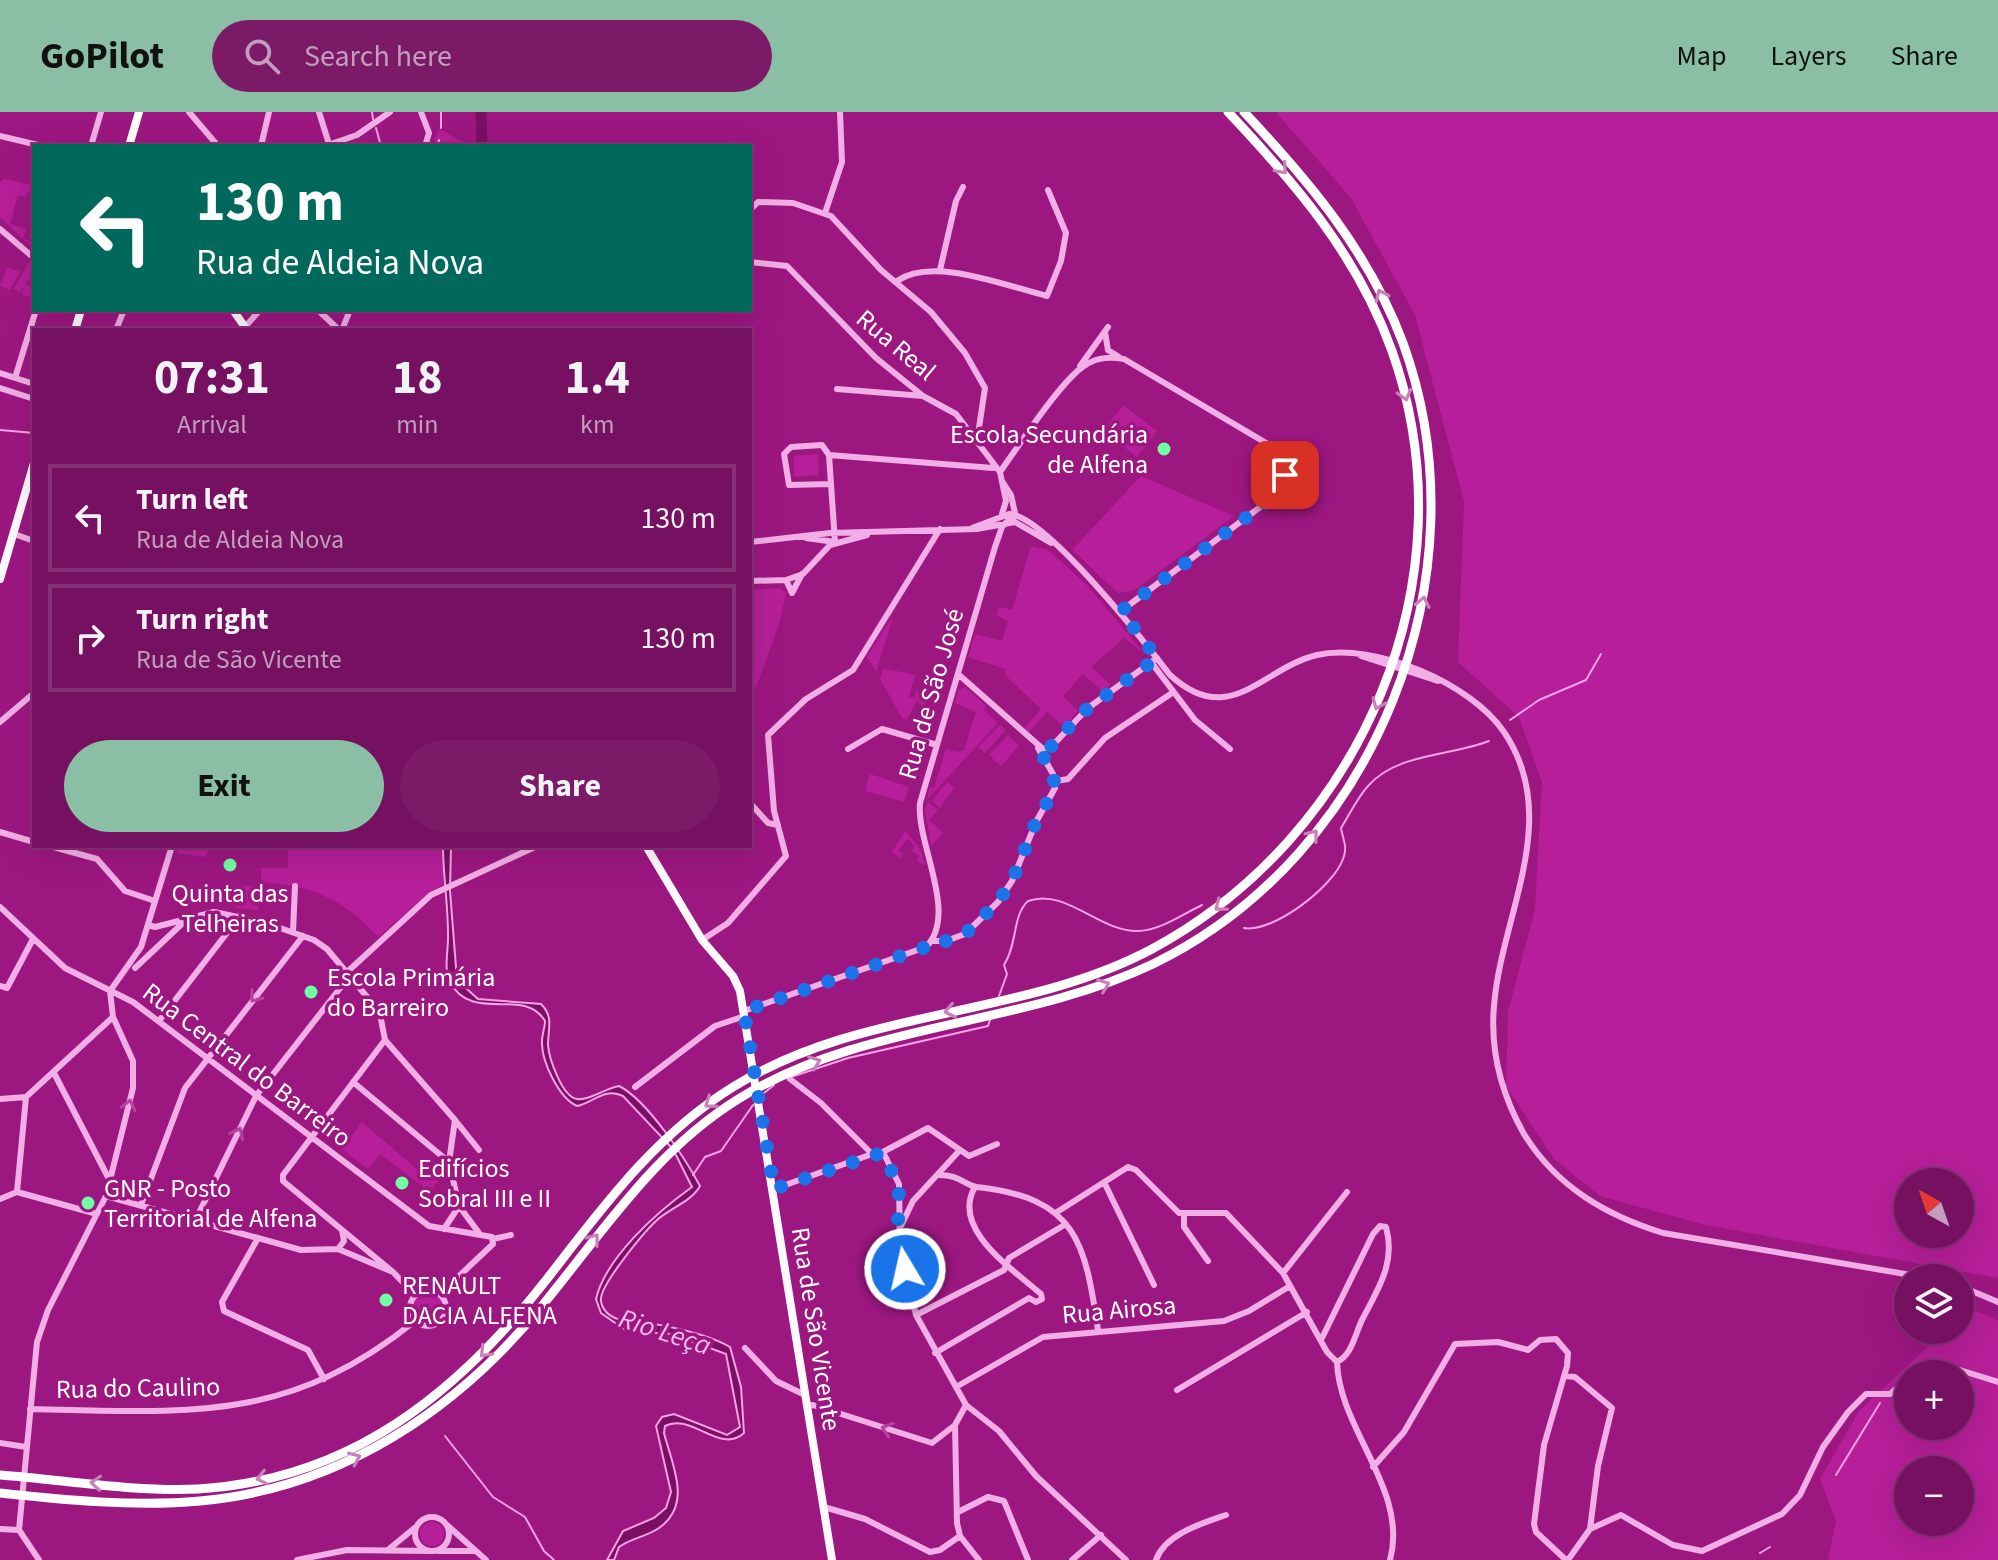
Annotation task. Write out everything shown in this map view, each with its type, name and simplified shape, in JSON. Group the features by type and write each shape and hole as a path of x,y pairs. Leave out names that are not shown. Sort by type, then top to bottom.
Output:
{"highway":[{"path":"0,1475 202,1489 263,1479 314,1464 366,1441 412,1414 456,1381 492,1346 613,1194 657,1147 734,1086 836,1039 1027,995 1096,975 1193,925 1257,876 1301,831 1340,777 1372,719 1397,656 1412,595 1418,533 1417,466 1408,404 1391,348 1360,279 1324,219 1228,112"},
{"path":"2,1494 143,1503 203,1501 266,1489 319,1474 371,1451 417,1425 484,1371 546,1301 622,1202 665,1156 740,1098 787,1072 840,1052 1030,1008 1101,987 1170,954 1214,927 1265,885 1302,848 1352,783 1383,726 1408,660 1424,599 1431,534 1430,468 1421,401 1401,339 1369,272 1331,210 1244,112"}],"main road":[{"path":"130,144 139,112"},
{"path":"0,579 32,470"},
{"name":"Rua de São Vicente","path":"647,848 702,940 733,976 744,1013 832,1560"}],"street":[{"path":"92,144 101,112"},
{"path":"189,112 216,144"},
{"path":"261,144 269,112"},
{"path":"319,112 327,144"},
{"path":"330,144 357,135 390,112"},
{"path":"421,112 429,133 426,144"},
{"path":"825,213 842,162 840,112"},
{"path":"0,136 34,144"},
{"path":"940,270 956,201 963,187"},
{"path":"897,281 911,271 940,270 1047,296 1063,252 1066,233 1048,190"},
{"path":"752,208 758,202 776,201 825,213 949,333 978,372 985,388 977,441"},
{"path":"0,229 32,256"},
{"name":"Rua Real","path":"752,262 787,266 848,334 923,396 956,414 977,441 1014,504 1029,523"},
{"path":"15,378 35,312"},
{"path":"246,328 258,312"},
{"path":"320,312 338,328"},
{"path":"829,455 996,470 1106,330 1108,350 1270,443 1284,462 1285,475 1275,496 1121,611"},
{"path":"1076,372 1101,358 1124,359"},
{"path":"0,373 32,383"},
{"path":"0,388 32,398"},
{"path":"837,389 923,396"},
{"path":"831,484 789,485 784,454 791,447 822,445 829,455 831,484 834,533 835,542"},
{"name":"Rua Real","path":"1002,481 1006,501 1020,523 1054,545"},
{"name":"Rua Real","path":"994,525 1006,501"},
{"name":"Rua Real","path":"1013,514 1014,504"},
{"path":"1013,514 1029,523 1054,545 1121,611 1172,693 1207,732 1230,749"},
{"path":"1006,524 1013,514"},
{"path":"752,542 834,533 972,528 994,525 1013,514"},
{"path":"1006,524 1020,523"},
{"name":"Rua de São José","path":"932,941 937,924 937,886 927,854 919,809 995,547 994,525 1006,524"},
{"path":"702,940 728,923 782,864 785,844 778,825 768,735 806,699 853,670 940,529"},
{"path":"804,538 835,542 874,532"},
{"path":"14,534 32,540"},
{"path":"813,536 820,541"},
{"path":"819,556 820,541"},
{"path":"786,580 792,593 803,574 835,542"},
{"path":"752,581 786,580 803,574"},
{"path":"1154,660 1183,686 1204,695 1230,696 1254,689 1297,661 1334,652 1358,655 1439,682 1486,710 1504,732 1527,783 1530,814 1528,848 1500,967 1494,1037 1506,1097 1533,1149 1576,1192 1629,1223 1663,1233 1894,1272"},
{"path":"1038,748 1052,746 1083,712 1154,660"},
{"path":"958,674 1038,748 1056,781"},
{"path":"1056,781 1068,779 1105,738 1172,693"},
{"path":"0,722 32,695"},
{"path":"848,749 882,729 937,745"},
{"path":"635,1087 715,1026 926,947 932,941 946,941 965,934 998,902 1012,881 1056,781"},
{"path":"752,805 768,823 778,825"},
{"path":"0,832 32,841"},
{"path":"57,848 97,859 125,891 155,901"},
{"path":"39,1560 19,1530 41,1326 106,1196 134,1075 128,1049 113,1017 110,991 134,961 171,848"},
{"path":"195,1221 256,1096 347,976 440,889 533,848"},
{"path":"293,932 295,886"},
{"name":"Rua Central do Barreiro","path":"0,907 75,975 133,1002 415,1217 435,1229 479,1233"},
{"path":"148,925 186,920 206,912 240,916 293,932 324,947 380,1014 385,1040 479,1150"},
{"path":"159,1021 240,916"},
{"path":"135,968 186,920"},
{"path":"141,1205 185,1088 303,936"},
{"path":"3,987 33,939"},
{"path":"0,1099 26,1097 113,1017"},
{"path":"385,1040 283,1175 283,1181 393,1272 415,1295"},
{"path":"54,1073 110,1181"},
{"path":"790,1079 817,1099 872,1154"},
{"path":"353,1082 449,1162"},
{"path":"17,1192 26,1097"},
{"path":"455,1120 449,1162 459,1206 479,1233 493,1239 511,1235"},
{"path":"774,1189 881,1153 928,1128 969,1156 997,1144"},
{"path":"899,1230 913,1201 960,1150"},
{"path":"881,1153 899,1184 899,1230 916,1315 966,1405 999,1431 1036,1476 1126,1560"},
{"path":"953,1157 958,1176"},
{"path":"1057,1212 1132,1168 1172,1209 1184,1215 1226,1213 1283,1273 1337,1362 1341,1397 1391,1511 1390,1560"},
{"path":"937,1175 958,1176 975,1187 1008,1189 1057,1212 1086,1256 1098,1330"},
{"path":"1104,1182 1154,1285"},
{"path":"935,1353 1029,1298 1041,1300 1041,1294 1007,1264 971,1221 969,1202 975,1187"},
{"path":"0,1199 17,1192 97,1214"},
{"path":"1283,1273 1347,1192"},
{"path":"106,1196 301,1250 338,1249 393,1272"},
{"path":"444,1229 459,1206"},
{"path":"1184,1215 1184,1227 1208,1261"},
{"path":"916,1315 1004,1270 1009,1258 1066,1224"},
{"path":"1321,1340 1373,1234 1383,1226 1388,1232 1386,1272 1381,1290 1362,1320 1348,1354 1337,1362"},
{"path":"338,1249 344,1241 342,1230"},
{"path":"258,1238 222,1302 224,1311 308,1350 324,1379"},
{"path":"440,1294 493,1244 493,1239"},
{"name":"Rua Airosa","path":"956,1387 1043,1337 1224,1321 1290,1286"},
{"path":"429,1289 440,1294 446,1303 443,1319 431,1326 415,1321 410,1311 415,1295 429,1289"},
{"path":"1974,1292 1998,1302"},
{"path":"1177,1390 1307,1312"},
{"name":"Rua do Caulino","path":"30,1409 206,1410 266,1400 324,1379 372,1353 415,1321"},
{"path":"1373,1467 1404,1432 1455,1344 1498,1342 1528,1350 1540,1340 1556,1339 1568,1353 1544,1445 1534,1524 1536,1532 1567,1560 1590,1529 1621,1515 1689,1551 1712,1548 1790,1509 1823,1447 1848,1412 1866,1394 1890,1394 1894,1391"},
{"path":"745,1348 776,1381 805,1395"},
{"path":"1974,1374 1998,1382"},
{"path":"1564,1376 1575,1377 1612,1408 1598,1466 1590,1529"},
{"path":"807,1406 813,1405 932,1443 955,1425 966,1405"},
{"path":"955,1425 960,1536 979,1560"},
{"path":"0,1443 26,1447"},
{"path":"958,1512 988,1497 1004,1501 1028,1560"},
{"path":"824,1507 865,1519 930,1552 940,1550 960,1536"},
{"path":"1156,1560 1159,1552 1185,1532 1226,1515"},
{"path":"389,1549 421,1521 431,1517 446,1524 486,1560"},
{"path":"421,1521 416,1536 420,1546 432,1551"},
{"path":"432,1551 447,1542 446,1524"},
{"path":"0,1529 19,1530"},
{"path":"1072,1560 1101,1535"},
{"path":"297,1560 347,1550 476,1551"},
{"path":"1683,1560 1689,1551"}],"shaded area":[{"path":"1276,112 1998,112 1998,1278 1974,1274 1974,1264 1921,1264 1705,1225 1600,1196 1554,1159 1506,1086 1508,1012 1535,909 1542,782 1519,717 1458,662 1464,502 1415,315 1351,198"},
{"path":"439,129 466,144 433,144"},
{"path":"4,179 32,185 25,197 18,195 10,224 26,229 23,238 32,242 32,247 0,217 0,182"},
{"path":"29,262 32,274 26,284 32,288 32,299 21,293 25,286 19,292 14,288"},
{"path":"8,267 20,272 10,290 0,286"},
{"path":"1123,405 1157,431 1137,457 1103,431"},
{"path":"1264,446 1277,464 1271,488 1258,458 1265,454 1261,451"},
{"path":"818,454 819,475 794,477 794,456"},
{"path":"1141,476 1234,516 1135,590 1118,593 1072,550"},
{"path":"1031,546 1048,550 1086,584 1145,654 1124,638 1091,667 1111,685 1103,692 1083,674 1063,696 1078,711 1064,727 1047,712 1028,733 1024,729 1041,709 1005,675 1005,669 968,657 975,634 1002,641 1008,621 996,615 999,607 1012,610"},
{"path":"780,588 786,593 779,624 756,688 752,687 752,590"},
{"path":"892,621 876,672 867,657"},
{"path":"883,668 915,675 909,697 914,698 916,691 929,695 924,708 917,700 907,720 902,718 880,679"},
{"path":"965,687 986,706 984,710 998,723 927,800 946,749 964,750 976,712 955,703 958,690"},
{"path":"1000,725 1006,730 985,753 978,747"},
{"path":"1008,735 1019,746 1001,766 989,755"},
{"path":"870,774 909,787 904,802 865,791"},
{"path":"947,782 954,788 940,808 932,801"},
{"path":"928,802 938,810 929,820 943,833 931,846 925,810"},
{"path":"905,831 919,847 915,847 920,848 926,866 917,861 919,856 912,851 915,846 908,839 898,850 903,854 900,858 892,852"},
{"path":"177,848 208,848 209,851 205,857 177,853"},
{"path":"288,848 443,848 443,885 430,892 378,937 353,913 326,896 295,886 261,883 261,868 288,868"},
{"path":"228,885 258,887 258,910 236,908 228,901"},
{"path":"362,1122 426,1177 438,1162 446,1177 441,1177 430,1192 380,1154 368,1169 342,1149"},
{"path":"428,1293 438,1297 442,1307 438,1317 428,1321 418,1317 414,1307 418,1297"},
{"path":"1974,1310 1998,1321 1998,1560 1828,1560 1836,1521 1820,1479 1859,1411 1894,1378 1894,1440 1974,1440 1974,1360 1914,1360 1931,1344 1974,1344"},
{"path":"432,1522 440,1526 444,1534 440,1542 432,1546 424,1542 420,1534 424,1526"}],"water":[{"path":"443,848 451,848 450,891 457,980 478,999 541,1004 549,1018 551,1059 566,1092 577,1099 587,1098 619,1086 630,1093 664,1131 700,1186 643,1235 614,1272 601,1301 609,1315 617,1319 686,1331 730,1347 741,1387 744,1433 725,1439 685,1424 665,1426 677,1484 675,1508 659,1528 619,1547 614,1560 607,1560 623,1531 654,1518 666,1508 671,1492 656,1426 662,1417 674,1414 727,1435 740,1427 726,1354 672,1334 627,1331 601,1313 596,1299 610,1267 622,1252 649,1222 692,1187 673,1149 623,1096 605,1094 577,1106 570,1102 552,1078 542,1049 545,1021 536,1011 512,1004 484,1004 460,994 450,982 447,971 448,922"}],"waterway":[{"path":"372,112 373,119"},
{"name":"Rio Leça","path":"441,112 441,128"},
{"name":"Rio Leça","path":"481,112 482,144"},
{"path":"376,128 380,144"},
{"name":"Rio Leça","path":"438,144 439,140"},
{"path":"0,430 32,433"},
{"path":"1510,720 1539,700 1586,680 1601,654"},
{"path":"1244,928 1256,928 1285,916 1327,882 1344,855 1341,828 1364,791 1380,775 1409,761 1489,741"},
{"path":"999,996 1007,974 1004,965 1019,914 1028,901 1042,898 1056,900 1111,925 1139,931 1164,925 1202,905"},
{"path":"791,1077 848,1058 988,1026 991,1017"},
{"path":"764,1093 774,1085"},
{"path":"693,1175 705,1157 721,1151 753,1105"},
{"path":"1836,1475 1880,1403"},
{"path":"445,1436 493,1497 525,1517 544,1551 554,1560"},
{"path":"1760,1553 1770,1547"}],"place":[{"name":"Escola Secundária de Alfena","path":"1164,449"},
{"name":"Quinta das Telheiras","path":"230,865"},
{"name":"Escola Primária do Barreiro","path":"311,992"},
{"name":"Edifícios Sobral III e II","path":"402,1183"},
{"name":"GNR - Posto Territorial de Alfena","path":"88,1203"},
{"name":"RENAULT DACIA ALFENA","path":"386,1300"}],"route":[{"path":"905,1269 898,1225 899,1184 888,1160 881,1153 774,1189 744,1011 926,947 932,941 959,937 998,902 1012,881 1036,822 1055,788 1056,781 1038,748 1052,746 1083,712 1157,658 1121,611 1275,496 1285,475"}]}
